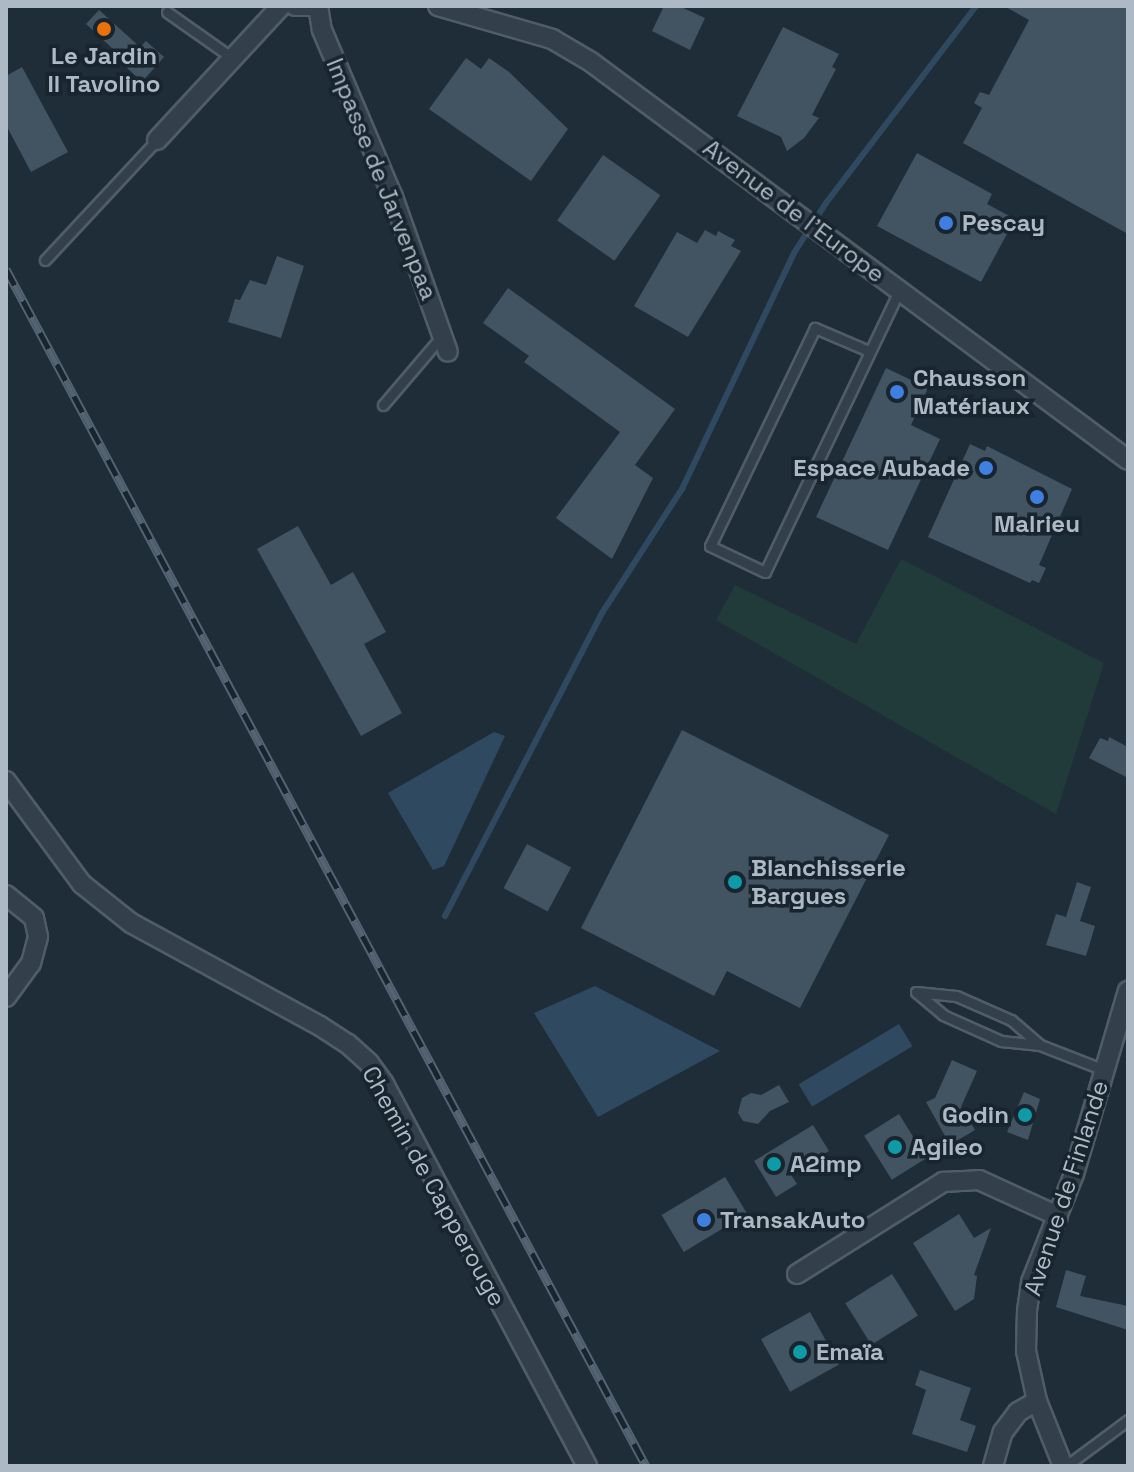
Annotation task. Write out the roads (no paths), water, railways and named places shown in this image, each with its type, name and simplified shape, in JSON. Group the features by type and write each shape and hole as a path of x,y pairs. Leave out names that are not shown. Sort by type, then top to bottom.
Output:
{"street":[{"path":"157,140 281,6"},
{"path":"295,6 311,6"},
{"name":"Impasse de Jarvenpaa","path":"318,6 322,30 393,197 431,298 444,345"},
{"name":"Avenue de l'Europe","path":"438,6 552,39 630,89 1128,460"},
{"name":"Chemin de Capperouge","path":"6,781 82,884 131,923 337,1036 376,1072 587,1466"},
{"path":"6,895 34,918 38,937 31,963 6,997"},
{"name":"Avenue de Finlande","path":"1065,1466 1037,1401 1026,1351 1027,1311 1031,1282 1074,1174 1128,991"},
{"path":"797,1274 943,1182 979,1180 1058,1216"},
{"path":"993,1466 1003,1432 1018,1412 1037,1401"}],"lane":[{"path":"167,12 231,57"},
{"path":"45,260 157,140"},
{"path":"869,351 815,328 710,546 765,572 900,290"},
{"path":"383,405 444,345"},
{"path":"1040,1045 1011,1020 956,996 916,992 943,1015 1001,1041 1040,1045 1104,1070"},
{"path":"1065,1466 1128,1420"}],"water":[{"path":"494,732 505,736 444,866 433,870 388,793"},
{"path":"595,986 720,1051 598,1117 534,1013"},
{"path":"899,1024 912,1046 812,1107 799,1084"}],"waterway":[{"path":"445,916 602,613 682,489 794,253 826,203 976,6"}],"railway":[{"path":"6,269 646,1466"}],"place":[{"name":"Le Jardin Il Tavolino","path":"104,29"},
{"name":"Pescay","path":"946,223"},
{"name":"Chausson Matériaux","path":"897,392"},
{"name":"Espace Aubade","path":"986,468"},
{"name":"Malrieu","path":"1037,497"},
{"name":"Blanchisserie Bargues","path":"735,882"},
{"name":"Godin","path":"1025,1115"},
{"name":"Agileo","path":"895,1147"},
{"name":"A2imp","path":"774,1164"},
{"name":"TransakAuto","path":"704,1220"},
{"name":"Emaïa","path":"800,1352"}]}
